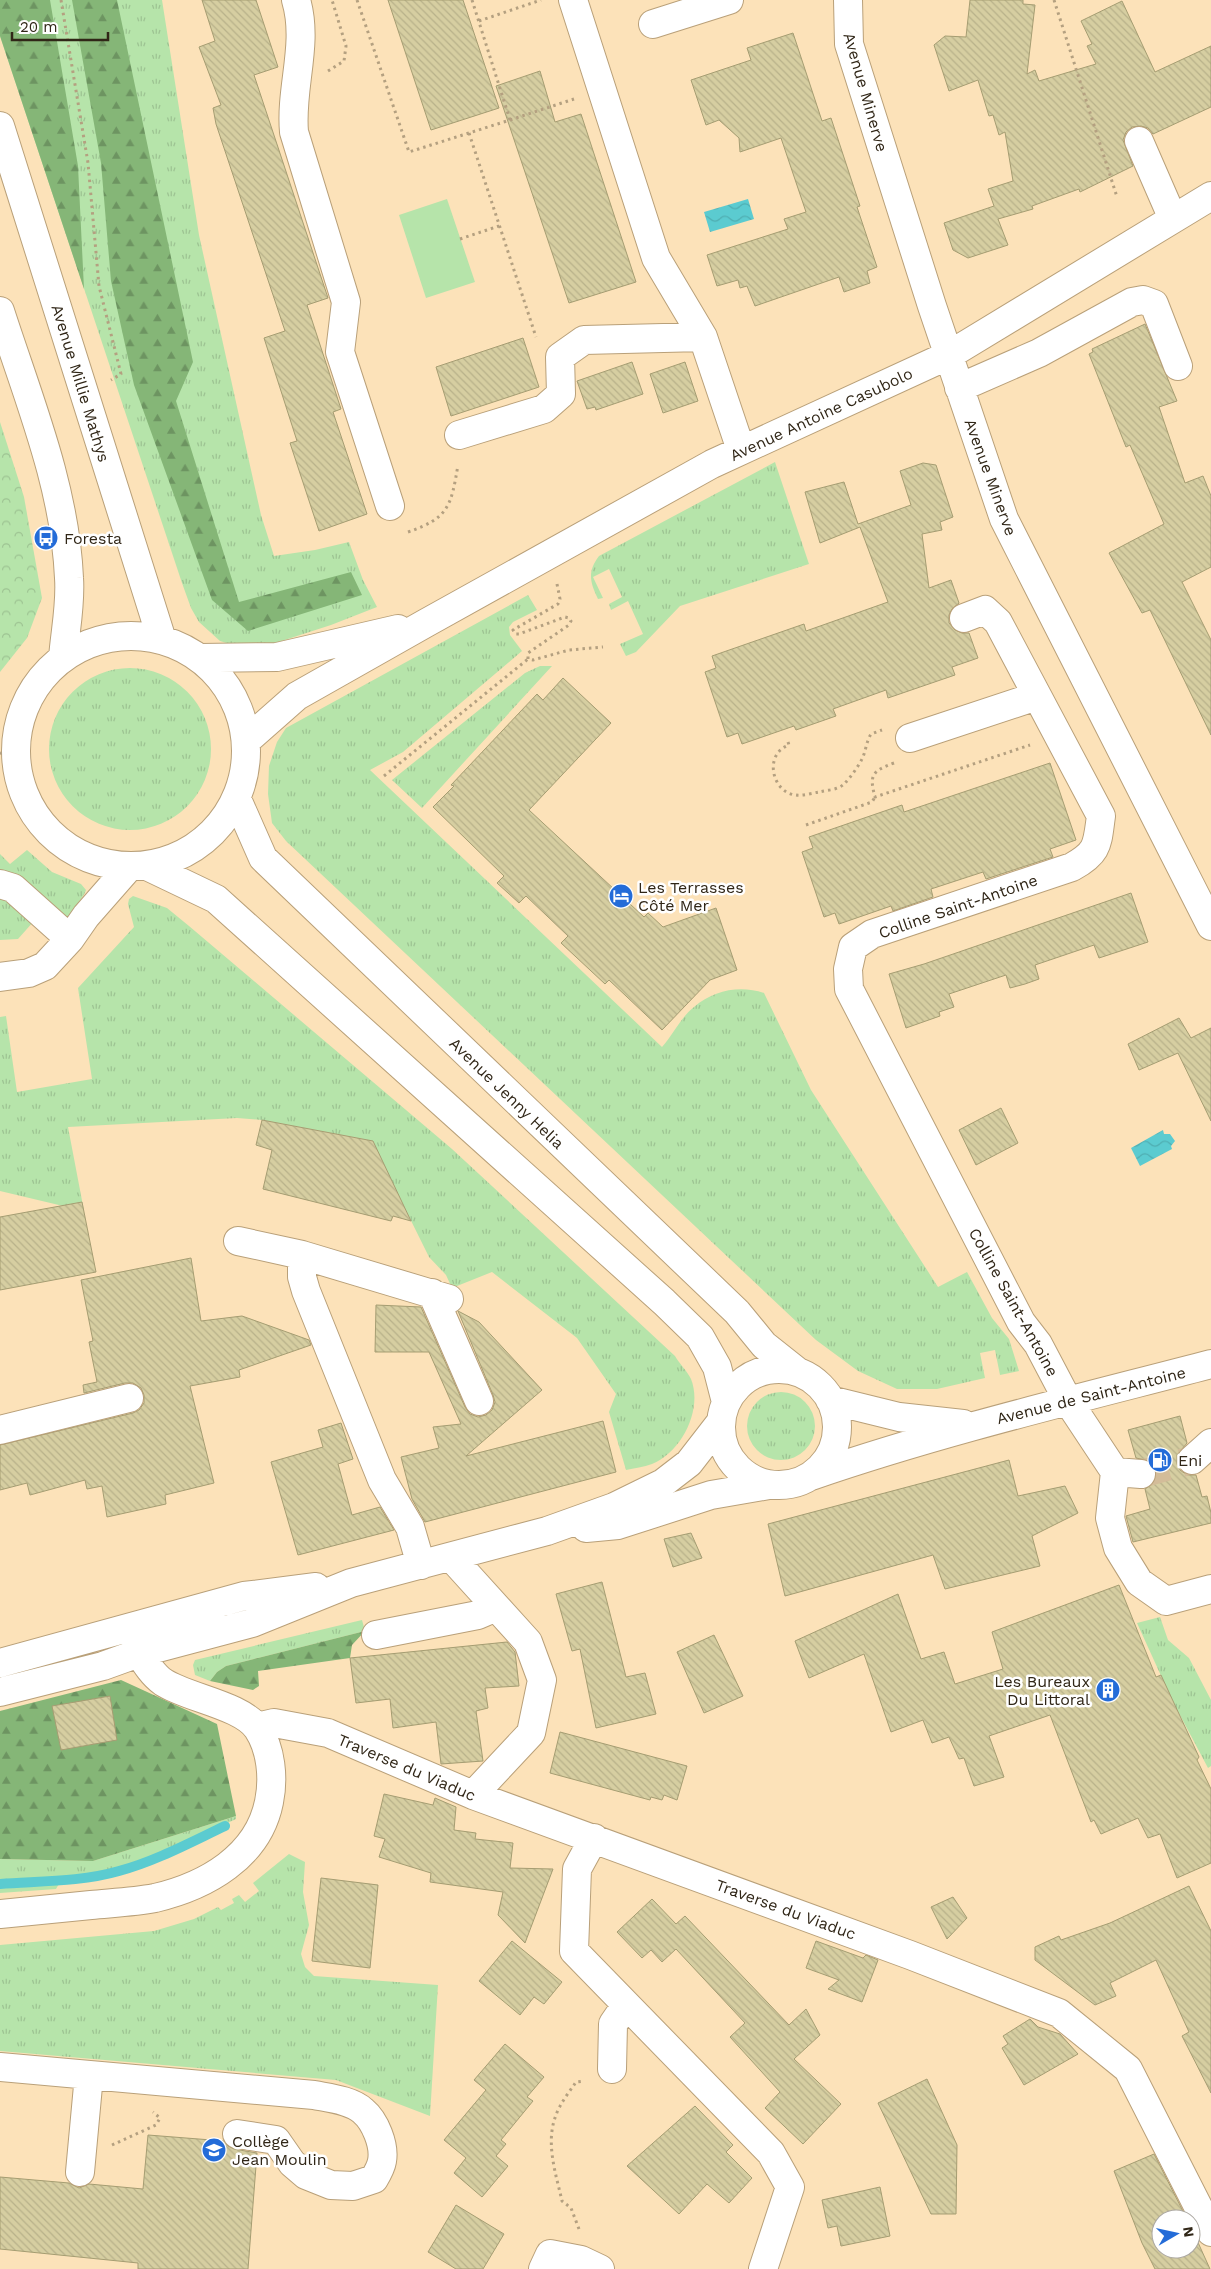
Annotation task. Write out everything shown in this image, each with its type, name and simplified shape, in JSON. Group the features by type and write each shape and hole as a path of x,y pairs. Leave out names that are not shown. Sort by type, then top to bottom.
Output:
{"street":[{"path":"296,0 302,32 292,117 294,132 346,302 340,352 390,506"},
{"path":"573,0 656,258 703,336 742,450"},
{"path":"653,24 729,0"},
{"name":"Avenue Minerve","path":"848,0 849,44 959,388 1004,519 1211,926"},
{"name":"Avenue Millie Mathys","path":"0,126 162,640"},
{"path":"1139,141 1174,219"},
{"name":"Avenue Antoine Casubolo","path":"246,741 297,696 426,623 712,464 949,355 1211,196"},
{"path":"959,388 1039,353 1132,302 1143,300 1154,304 1178,366"},
{"path":"0,311 58,491 66,537 70,580 63,658"},
{"path":"459,436 544,409 561,394 560,357 584,340 703,336"},
{"name":"Colline Saint-Antoine","path":"964,618 985,610 998,622 1100,816 1097,844 1089,858 1072,867 872,934 853,947 848,969 849,989 1021,1322 1038,1344 1068,1402 1128,1473 1110,1518 1118,1548 1139,1582 1166,1601 1211,1589"},
{"name":"Avenue Antoine Casubolo","path":"200,658 277,658 426,623"},
{"path":"0,977 37,971 70,939 86,916 138,866 184,854 215,831 237,799 245,771 246,741 239,710 223,682 200,658 182,647 162,640 128,636 93,642 63,658 37,685 20,719 8,755 39,821 64,846 95,861 138,866 216,899 664,1302 700,1337 717,1367 723,1412 723,1444 733,1463 749,1477 769,1484"},
{"path":"910,738 1037,696"},
{"name":"Avenue Jenny Helia","path":"237,799 262,858 736,1312 764,1345 798,1372"},
{"path":"0,884 13,888 70,939"},
{"path":"238,1241 302,1255 441,1296 479,1401"},
{"path":"302,1255 302,1277 306,1290 376,1469 410,1527 421,1565"},
{"name":"Avenue de Saint-Antoine","path":"811,1476 873,1454 972,1426 1211,1364"},
{"path":"0,1663 244,1596 351,1583 547,1531 614,1507 662,1483 689,1463 723,1412 738,1385 756,1373 777,1368 798,1372 817,1383 830,1400 836,1420 835,1441 826,1461 811,1476 791,1484 769,1484 711,1495 618,1525 547,1531"},
{"path":"0,1430 129,1398"},
{"name":"Avenue de Saint-Antoine","path":"830,1400 899,1417 972,1426"},
{"path":"451,1557 528,1642 542,1680 532,1733 473,1795"},
{"path":"0,1692 103,1666 139,1653 252,1623 351,1583"},
{"path":"376,1635 478,1615 485,1612 493,1604"},
{"path":"139,1653 152,1630 184,1612"},
{"path":"66,1644 139,1653"},
{"path":"0,1914 154,1898 197,1884 219,1873 242,1855 258,1835 267,1814 272,1789 271,1765 264,1741 257,1728 239,1714 164,1682 150,1670 139,1653"},
{"name":"Traverse du Viaduc","path":"257,1728 274,1723 328,1733 473,1795 594,1838 1059,2013 1128,2069 1211,2232"},
{"path":"594,1838 577,1869 574,1951 771,2153 790,2187 763,2269"},
{"path":"612,2069 613,2024 626,2004"},
{"path":"0,2067 314,2095 344,2102 362,2110 372,2123 380,2139 382,2160 374,2179 353,2186 331,2185 306,2175 292,2163 276,2140 237,2134"},
{"path":"81,2166 89,2075"},
{"path":"543,2269 550,2254 581,2260 599,2268"}],"path":[{"path":"61,0 88,163 99,286 121,374 85,397"},
{"path":"358,0 409,152 581,96"},
{"path":"472,0 510,120"},
{"path":"479,22 541,0"},
{"path":"1054,0 1117,197"},
{"path":"469,132 537,339"},
{"path":"460,239 499,226"},
{"path":"528,659 528,653 569,625 571,621 569,618 565,618 519,634 516,634 513,630 558,604 560,593 555,576"},
{"path":"384,776 528,659 533,660 569,650 603,647"},
{"path":"788,742 789,745 775,754 772,769 776,780 785,790 795,795 832,790 843,785 862,760 871,734 899,725 910,738 910,757 881,767 874,773 871,782 875,798"},
{"path":"806,825 872,802 875,798 1034,743"},
{"path":"576,2082 556,2116 552,2136 552,2156 562,2201 572,2208 582,2239 599,2268"},
{"path":"81,2166 156,2126 160,2118 154,2112 145,2109"}],"green space":[{"path":"0,0 162,0 199,235 261,515 274,556 315,550 349,542 363,580 377,607 331,625 263,647 236,646 220,641 199,622 191,608 182,583 0,36"},
{"path":"0,0 50,0 78,166 84,289 0,36"},
{"path":"72,0 117,0 193,362 176,401 239,602 351,572 362,595 248,631 212,600 134,385 111,281 101,163"},
{"path":"447,199 475,282 426,298 399,215"},
{"path":"0,422 24,497 42,598 27,638 0,672"},
{"path":"775,462 809,564 680,606 636,652 626,656 620,644 643,634 628,601 611,610 609,604 622,597 609,569 593,577 603,598 598,599 593,587 591,572 599,556"},
{"path":"528,595 537,610 513,622 509,627 510,635 522,651 403,752 370,770 662,1047 689,1011 702,1001 719,993 737,989 764,993 811,1090 938,1287 967,1272 992,1318 1009,1339 1019,1371 1000,1375 995,1350 980,1353 985,1378 937,1389 897,1389 858,1371 816,1340 286,841 272,823 268,794 269,766 277,742 286,728"},
{"path":"540,666 552,666 422,808 392,780 525,673"},
{"path":"130,668 161,674 181,686 193,698 205,718 211,749 205,780 193,800 181,812 161,824 130,830 99,824 79,812 67,800 55,780 49,749 55,718 67,698 79,686 99,674"},
{"path":"27,850 52,872 81,884 86,890 67,919 0,874 0,854 10,864"},
{"path":"0,894 34,921 18,939 0,940"},
{"path":"133,896 167,908 452,1149 675,1356 691,1379 694,1403 692,1416 687,1428 681,1440 672,1450 652,1464 626,1470 609,1412 616,1394 577,1338 492,1272 452,1288 446,1275 429,1257 372,1142 368,1140 262,1120 237,1118 68,1127 84,1211 0,1191 0,1017 6,1016 17,1092 92,1079 78,988 134,927 128,904 129,899"},
{"path":"781,1392 794,1395 805,1402 812,1413 815,1426 812,1439 805,1450 794,1457 781,1460 768,1457 757,1450 750,1439 747,1426 750,1413 757,1402 768,1395"},
{"path":"1160,1617 1168,1640 1189,1658 1211,1700 1211,1766 1208,1768 1173,1702 1137,1623"},
{"path":"362,1620 365,1631 226,1666 217,1672 210,1681 195,1675 193,1665 195,1660"},
{"path":"365,1631 352,1645 350,1658 258,1671 259,1686 253,1690 210,1681 217,1672 226,1666"},
{"path":"121,1680 217,1724 236,1816 93,1861 0,1859 0,1711"},
{"path":"236,1816 236,1819 151,1859 120,1869 63,1877 56,1889 0,1893 0,1859 93,1861"},
{"path":"289,1854 305,1862 303,1892 309,1925 301,1954 305,1967 314,1976 438,1985 430,2116 336,2080 0,2051 0,1945 154,1931 194,1919 218,1907 221,1910 234,1903 232,1899 239,1895 245,1902 259,1891 253,1883"}],"water":[{"path":"748,199 754,219 710,232 704,212"},
{"path":"1163,1130 1164,1134 1170,1134 1175,1141 1171,1146 1172,1149 1140,1166 1131,1148"}],"building":[{"path":"202,0 256,0 278,67 254,75 328,298 307,305 341,409 333,412 367,514 319,531 290,443 297,441 264,338 285,331 216,124 213,108 221,105 199,47 215,41"},
{"path":"388,0 463,0 499,108 431,130"},
{"path":"970,0 1023,0 1023,4 1035,5 1027,74 1035,70 1039,81 1096,64 1087,46 1092,44 1081,21 1122,1 1155,72 1211,46 1211,107 1153,134 1148,128 1141,126 1132,127 1126,132 1123,140 1133,166 1080,192 1079,189 1032,206 1033,209 998,219 1008,245 968,258 953,250 944,223 994,206 988,189 1013,181 1005,132 999,135 993,115 989,116 978,80 949,91 934,45 945,36 966,37"},
{"path":"793,33 822,121 831,118 860,206 857,207 877,267 867,271 870,283 844,292 839,277 755,306 747,286 740,288 738,280 717,286 707,255 788,229 784,219 806,212 781,138 740,152 739,138 719,120 706,125 691,80 751,60 747,48"},
{"path":"540,71 555,122 581,114 636,282 569,303 496,86"},
{"path":"1145,324 1177,401 1159,407 1185,483 1203,476 1211,496 1211,567 1182,582 1211,640 1211,735 1150,610 1142,613 1109,553 1164,524 1130,445 1126,447 1089,354 1093,352 1092,349"},
{"path":"523,338 539,387 451,416 436,367"},
{"path":"632,362 643,394 596,410 595,407 587,409 577,381"},
{"path":"685,362 698,401 663,413 650,374"},
{"path":"923,463 936,465 953,517 940,522 942,530 922,534 929,588 951,580 959,603 952,609 949,615 949,623 955,630 969,633 978,658 952,667 955,675 888,698 886,690 833,709 836,716 796,730 794,726 742,744 738,733 727,737 705,672 716,668 712,656 804,624 806,631 888,602 860,527 820,543 805,492 844,482 858,524 911,505 900,471"},
{"path":"563,678 611,723 529,810 644,917 648,913 663,927 716,908 737,970 710,980 662,1030 609,980 605,984 561,943 568,936 526,896 519,903 497,883 504,876 433,807 454,786 451,785 537,694 543,700"},
{"path":"1050,763 1076,840 1050,849 1053,857 986,879 983,872 931,889 933,897 893,911 891,906 839,924 835,913 824,917 802,852 813,848 809,837 902,805 904,812"},
{"path":"1131,893 1148,942 1099,958 1094,945 1035,965 1039,979 1025,984 1010,988 1006,975 949,994 954,1007 939,1012 940,1016 906,1028 889,974 924,964"},
{"path":"1179,1018 1191,1038 1211,1028 1211,1121 1178,1053 1139,1070 1128,1044"},
{"path":"1001,1108 1018,1143 976,1165 959,1130"},
{"path":"262,1120 373,1141 411,1221 393,1216 391,1221 263,1189 272,1150 256,1145"},
{"path":"82,1202 96,1272 0,1290 0,1217"},
{"path":"191,1258 201,1321 242,1316 309,1340 311,1345 239,1370 240,1377 190,1386 214,1483 165,1495 166,1504 107,1517 102,1486 87,1489 85,1480 30,1495 27,1483 0,1490 0,1445 133,1413 139,1410 144,1403 144,1395 141,1388 133,1383 125,1383 84,1393 83,1385 97,1382 89,1342 93,1341 81,1280"},
{"path":"376,1305 421,1307 465,1407 470,1414 478,1417 486,1415 492,1410 495,1402 458,1311 479,1322 542,1390 466,1456 603,1421 616,1472 425,1522 412,1499 401,1457 439,1448 433,1427 461,1424 429,1352 375,1352"},
{"path":"1180,1416 1187,1443 1177,1455 1177,1464 1180,1470 1187,1475 1196,1475 1202,1497 1207,1496 1211,1523 1133,1542 1126,1516 1150,1509 1145,1489 1154,1483 1157,1475 1155,1467 1150,1461 1136,1458 1128,1430"},
{"path":"341,1423 353,1459 338,1464 352,1515 380,1507 394,1530 298,1555 271,1462 323,1447 318,1430"},
{"path":"1009,1460 1018,1496 1065,1486 1078,1513 1032,1536 1040,1566 945,1589 933,1555 785,1596 768,1524"},
{"path":"691,1533 702,1558 673,1567 664,1539"},
{"path":"602,1582 626,1677 645,1673 656,1714 596,1728 580,1649 572,1651 556,1594"},
{"path":"1119,1585 1156,1677 1161,1675 1199,1757 1197,1760 1211,1789 1211,1863 1177,1878 1160,1834 1148,1838 1138,1818 1101,1834 1094,1820 1091,1822 1050,1715 989,1736 1004,1777 974,1786 964,1758 959,1759 949,1737 932,1743 923,1720 891,1732 864,1654 809,1678 795,1641 898,1594 921,1659 944,1652 955,1684 1003,1669 992,1632"},
{"path":"714,1635 743,1696 704,1713 677,1652"},
{"path":"507,1642 515,1652 519,1686 485,1688 488,1708 476,1711 483,1761 441,1764 436,1722 393,1728 390,1699 356,1703 350,1658"},
{"path":"110,1696 117,1740 61,1750 52,1706"},
{"path":"560,1732 687,1766 677,1800 664,1795 662,1800 651,1797 650,1800 550,1773"},
{"path":"384,1794 433,1805 435,1798 456,1807 454,1830 476,1833 475,1839 513,1843 510,1868 553,1869 525,1943 498,1915 503,1892 430,1882 431,1873 379,1857 385,1839 374,1836"},
{"path":"321,1878 378,1885 370,1968 312,1961"},
{"path":"1189,1886 1211,1931 1211,2093 1182,2036 1189,2032 1156,1960 1110,1983 1116,1996 1095,2005 1035,1960 1035,1947 1059,1936 1061,1940 1110,1923"},
{"path":"953,1897 967,1918 947,1939 931,1907"},
{"path":"652,1899 676,1924 685,1916 789,2025 806,2009 820,2035 794,2059 841,2104 803,2144 765,2108 780,2092 730,2037 745,2023 676,1949 662,1962 651,1950 642,1958 617,1932"},
{"path":"512,1941 562,1982 544,2004 534,1997 520,2015 479,1981"},
{"path":"816,1941 863,1958 866,1955 878,1960 862,2002 828,1989 839,1980 806,1968"},
{"path":"1030,2019 1038,2027 1060,2034 1078,2054 1024,2085 1002,2048 1008,2044 1003,2036"},
{"path":"505,2044 544,2077 527,2097 533,2101 501,2140 506,2144 496,2156 508,2166 482,2197 454,2173 466,2158 444,2140 486,2090 474,2080"},
{"path":"927,2079 957,2145 956,2214 931,2214 878,2103"},
{"path":"695,2106 733,2145 726,2152 752,2178 729,2203 707,2184 679,2214 627,2166"},
{"path":"148,2135 224,2141 234,2149 257,2153 248,2269 138,2269 138,2263 0,2249 0,2177 69,2183 79,2188 89,2184 143,2189"},
{"path":"1154,2154 1182,2209 1151,2209 1151,2259 1201,2259 1201,2249 1210,2269 1155,2269 1142,2243 1114,2171"},
{"path":"880,2187 890,2236 841,2246 837,2226 828,2228 822,2200"},
{"path":"456,2205 504,2234 483,2269 456,2269 428,2252"}],"waterway":[{"path":"0,1884 105,1875 160,1857 225,1826"}],"tunnel":[{"path":"1141,1474 1192,1460"}],"place":[{"name":"Foresta","path":"46,538"},
{"name":"Les Terrasses Côté Mer","path":"621,896"},
{"name":"Eni","path":"1160,1460"},
{"name":"Les Bureaux Du Littoral","path":"1108,1690"},
{"name":"Collège Jean Moulin","path":"214,2150"}]}
